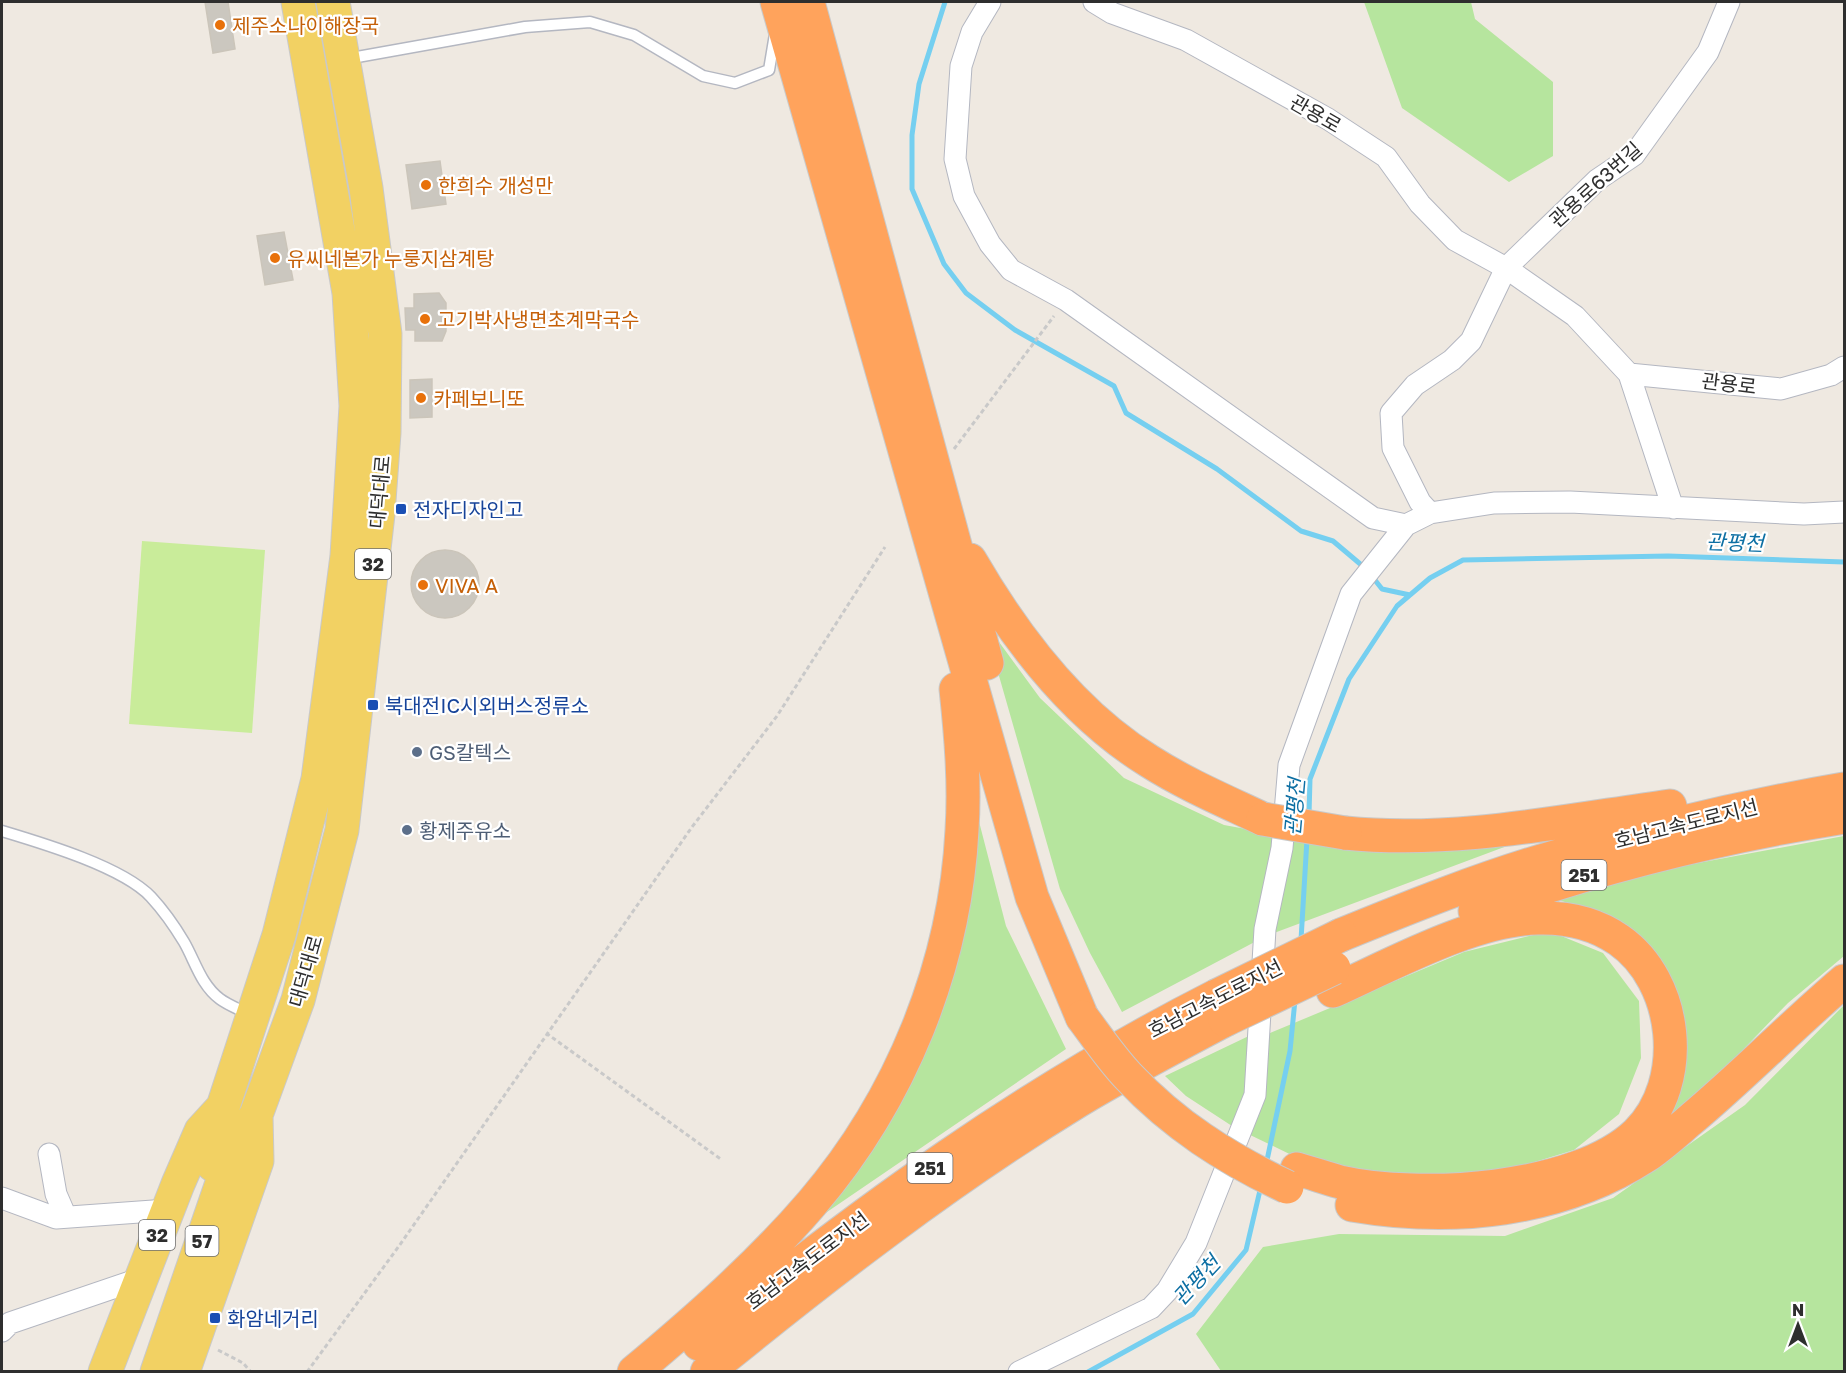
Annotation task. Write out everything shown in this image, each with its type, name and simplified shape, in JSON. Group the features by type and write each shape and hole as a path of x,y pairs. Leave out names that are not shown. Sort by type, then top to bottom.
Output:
{"highway":[{"path":"788,3 942,498 1051,893 1092,1011"},
{"path":"788,3 940,581 1032,897 1126,1075 1173,1119 1234,1161 1292,1178 1412,1189 1488,1187 1551,1174 1604,1156 1636,1133 1660,1100 1668,1078 1669,1030 1660,993 1651,973 1620,940 1585,923 1562,919 1512,920 1334,979 1224,1019"},
{"path":"942,498 962,545 1002,611 1026,644 1083,709 1147,760 1180,779 1263,819 1345,833 1389,837 1459,835 1845,787"},
{"path":"634,1371 702,1315 811,1204 871,1122 900,1070 927,1008 947,931 957,879 962,831 963,783 957,703 940,581"},
{"name":"호남고속도로지선","path":"707,1371 885,1232 1033,1130 1069,1122 1193,1057 1224,1019 1341,935 1430,899 1549,858 1669,825 1845,787"},
{"name":"호남고속도로지선","path":"1334,979 1432,926 1554,883 1679,849 1845,817"},
{"path":"1292,1178 1335,1202 1409,1212 1488,1210 1582,1190 1608,1178 1648,1154 1714,1100 1803,1016 1845,981"},
{"name":"호남고속도로지선","path":"665,1371 774,1283 979,1133 1069,1075 1224,1019"}],"main road":[{"name":"대덕대로","path":"136,1371 223,1138 223,1107 279,935 318,779 347,556 356,406 350,294 298,2"},
{"name":"대덕대로","path":"157,1371 234,1148 256,1115 298,1000 342,830 364,655 378,514 384,433 386,334 366,188 333,2"},
{"name":"대덕대로","path":"105,1371 139,1279 201,1131 223,1107"},
{"name":"대덕대로","path":"183,1371 257,1161 256,1115"}],"street":[{"path":"990,2 972,32 961,66 955,159 964,196 990,243 1011,270 1066,300 1373,518 1401,531"},
{"name":"관용로","path":"1094,2 1112,13 1186,40 1328,119 1386,157 1420,204 1455,240 1506,268 1575,316 1629,374 1781,389 1832,375 1845,367"},
{"name":"관용로63번길","path":"1506,268 1597,180 1634,155 1708,52 1729,2"},
{"path":"1431,513 1420,502 1393,448 1391,413 1415,385 1452,360 1471,340 1506,268"},
{"path":"1629,374 1673,508"},
{"path":"1019,1371 1151,1308 1167,1291 1196,1243 1255,1095 1265,929 1282,848 1289,765 1351,594 1401,531 1431,513 1494,503 1570,502 1804,514 1845,512"},
{"path":"49,1154 56,1194 66,1217"},
{"path":"2,1198 40,1214 66,1217 167,1210"},
{"path":"2,1330 10,1323 139,1279"}],"lane":[{"path":"344,60 525,27 590,22 634,34 703,76 735,82 769,70 788,3"},
{"path":"2,831 38,842 102,867 151,896 173,926 207,987 220,1000 252,1016"}],"path":[{"path":"952,452 1056,313"},
{"path":"308,1371 399,1246 692,827 777,716 885,548"},
{"path":"546,1033 722,1160"},
{"path":"194,1340 209,1345 243,1363 251,1371"}],"green space":[{"path":"1364,2 1471,2 1475,19 1553,82 1553,156 1509,182 1402,108"},
{"path":"142,541 265,550 252,733 129,724"},
{"path":"983,620 1040,698 1124,778 1224,825 1360,850 1515,843 1266,936 1122,1012 1090,953 1060,889"},
{"path":"975,806 1006,926 1066,1049 805,1227 872,1139"},
{"path":"1844,836 1844,956 1788,1003 1707,1087 1652,1129 1676,1060 1606,916 1559,900 1671,868"},
{"path":"1549,931 1603,953 1639,1001 1641,1058 1619,1114 1574,1150 1495,1174 1424,1181 1308,1163 1246,1133 1263,1036 1464,952"},
{"path":"1844,1005 1844,1371 1221,1371 1196,1334 1263,1247 1339,1234 1505,1236 1613,1198 1745,1105"},
{"path":"1253,1034 1250,1095 1232,1126 1186,1096 1165,1076"}],"building":[{"name":"제주소나이해장국","path":"205,2 228,2 235,49 213,53"},
{"name":"한희수 개성만","path":"440,161 446,204 412,209 406,165"},
{"name":"유씨네본가 누룽지삼계탕","path":"284,232 293,280 265,285 257,236"},
{"name":"고기박사냉면초계막국수","path":"439,293 446,303 446,331 442,341 415,341 415,330 406,330 405,308 414,308 414,294"},
{"name":"카페보니또","path":"432,379 432,417 410,418 410,380"},
{"path":"438,550 452,550 464,555 474,565 479,584 474,603 464,613 452,618 438,618 426,613 416,603 411,591 411,577 416,565 426,555"}],"waterway":[{"path":"945,2 919,84 912,135 912,189 944,264 966,293 1015,330 1114,386 1126,413 1217,469 1301,531 1333,541 1365,568"},
{"name":"관평천","path":"1309,815 1310,779 1349,679 1397,606 1430,578 1463,560 1668,556 1844,562"},
{"path":"1371,575 1382,589 1410,595"},
{"name":"관평천","path":"1301,940 1307,839"},
{"name":"관평천","path":"1266,1165 1290,1051 1295,1000"},
{"name":"관평천","path":"1088,1372 1193,1314 1246,1250 1261,1186"}],"place":[{"name":"제주소나이해장국","path":"220,25"},
{"name":"한희수 개성만","path":"426,185"},
{"name":"유씨네본가 누룽지삼계탕","path":"275,258"},
{"name":"고기박사냉면초계막국수","path":"425,319"},
{"name":"카페보니또","path":"421,398"},
{"name":"전자디자인고","path":"401,509"},
{"name":"VIVA A","path":"423,585"},
{"name":"북대전IC시외버스정류소","path":"373,705"},
{"name":"GS칼텍스","path":"417,752"},
{"name":"황제주유소","path":"407,830"},
{"name":"화암네거리","path":"215,1318"}]}
